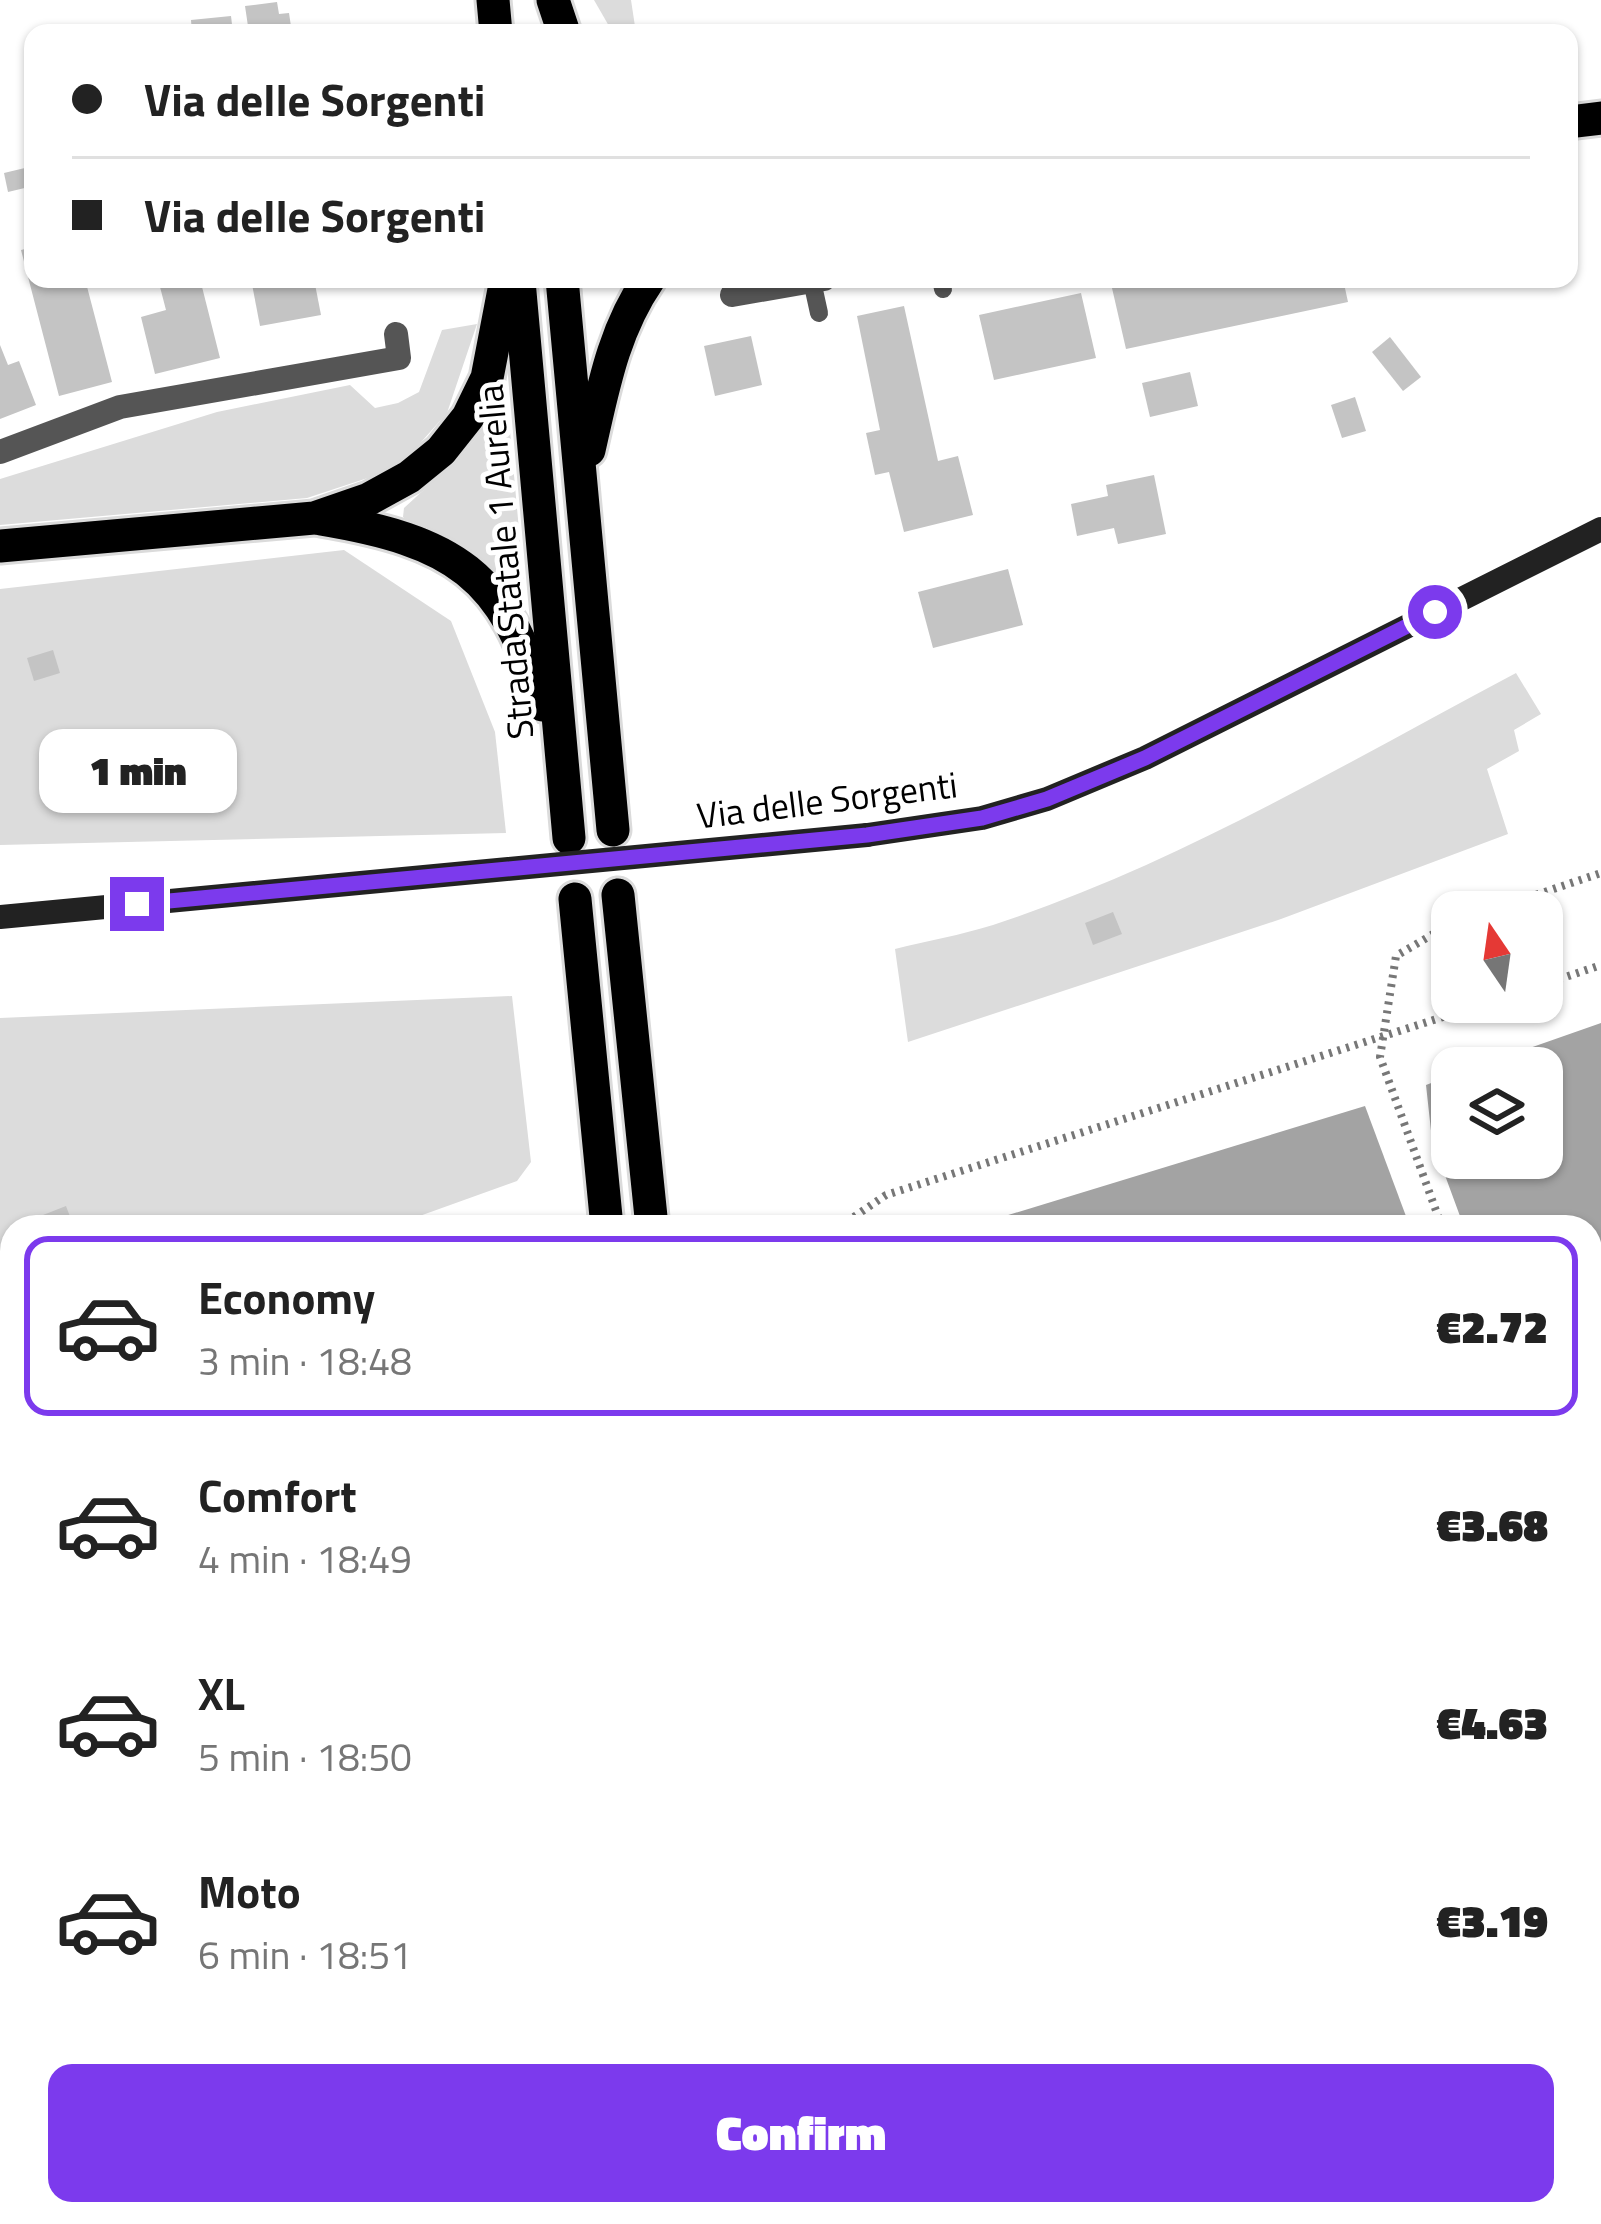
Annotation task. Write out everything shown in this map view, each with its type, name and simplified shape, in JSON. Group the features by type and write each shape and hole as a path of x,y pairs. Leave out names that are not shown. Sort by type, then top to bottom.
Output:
{"highway":[{"path":"0,546 314,518 369,499 409,477 441,451 468,417 487,378 504,288"},
{"name":"Strada Statale 1 Aurelia","path":"520,288 569,838"},
{"path":"563,288 613,830"},
{"path":"581,481 614,346 643,288"},
{"path":"314,518 420,542 456,561 493,592 532,668 565,791"},
{"path":"618,895 651,1215"},
{"path":"574,899 606,1215"}],"main road":[{"name":"Via delle Sorgenti","path":"0,917 867,835 982,818 1067,791 1145,758 1601,529"}],"street":[{"path":"732,296 775,288"},
{"path":"0,452 120,407 399,358 396,334"}],"lane":[{"path":"818,288 819,313"}],"path":[{"path":"1547,891 1601,873"},
{"path":"1431,935 1396,956 1380,1057 1438,1215"},
{"path":"1563,978 1601,965"},
{"path":"856,1215 886,1195 1431,1021"}],"shaded area":[{"path":"594,0 631,0 635,24 608,24"},
{"path":"477,324 447,413 398,468 307,498 0,525 0,479 217,412 350,385 375,408 398,403 419,392 442,330"},
{"path":"488,423 502,424 510,431 524,585 518,601 403,517 404,508 464,453"},
{"path":"344,550 451,621 495,732 506,833 0,845 0,589"},
{"path":"1516,673 1541,714 1514,730 1519,751 1487,769 1508,834 1281,919 908,1042 895,949 993,925 1128,873 1259,810"},
{"path":"512,996 531,1162 517,1181 422,1215 0,1215 0,1018"},
{"path":"1601,1023 1601,1215 1460,1215 1446,1179 1563,1179 1563,1047 1533,1047"},
{"path":"1431,1083 1431,1131 1426,1085"},
{"path":"1365,1106 1406,1215 1008,1215"}],"building":[{"path":"277,2 279,14 289,13 291,24 248,24 245,6"},
{"path":"231,16 232,24 191,24 191,20"},
{"path":"24,168 24,188 8,192 4,173"},
{"path":"31,288 87,288 112,382 59,396"},
{"path":"160,288 202,288 220,358 155,374 141,317 166,310"},
{"path":"253,288 316,288 321,315 260,326"},
{"path":"1112,288 1345,288 1348,302 1126,349"},
{"path":"1081,293 1096,358 994,380 979,315"},
{"path":"904,306 938,461 958,456 973,515 904,532 889,472 875,475 866,433 880,430 857,316"},
{"path":"751,336 762,385 715,396 704,346"},
{"path":"1390,337 1421,377 1403,391 1372,352"},
{"path":"0,345 8,365 19,361 36,405 0,419"},
{"path":"1190,372 1198,406 1150,417 1142,383"},
{"path":"1355,397 1366,431 1342,438 1331,405"},
{"path":"1154,475 1166,534 1118,544 1114,528 1077,536 1071,504 1108,496 1106,485"},
{"path":"1008,569 1023,625 933,648 918,592"},
{"path":"53,650 60,673 34,681 27,658"},
{"path":"78,733 94,790 83,793 67,736"},
{"path":"1113,912 1122,934 1093,945 1085,923"},
{"path":"66,1206 69,1215 43,1215"}],"route":[{"path":"137,904 867,835 982,818 1047,799 1145,758 1435,612"}]}
